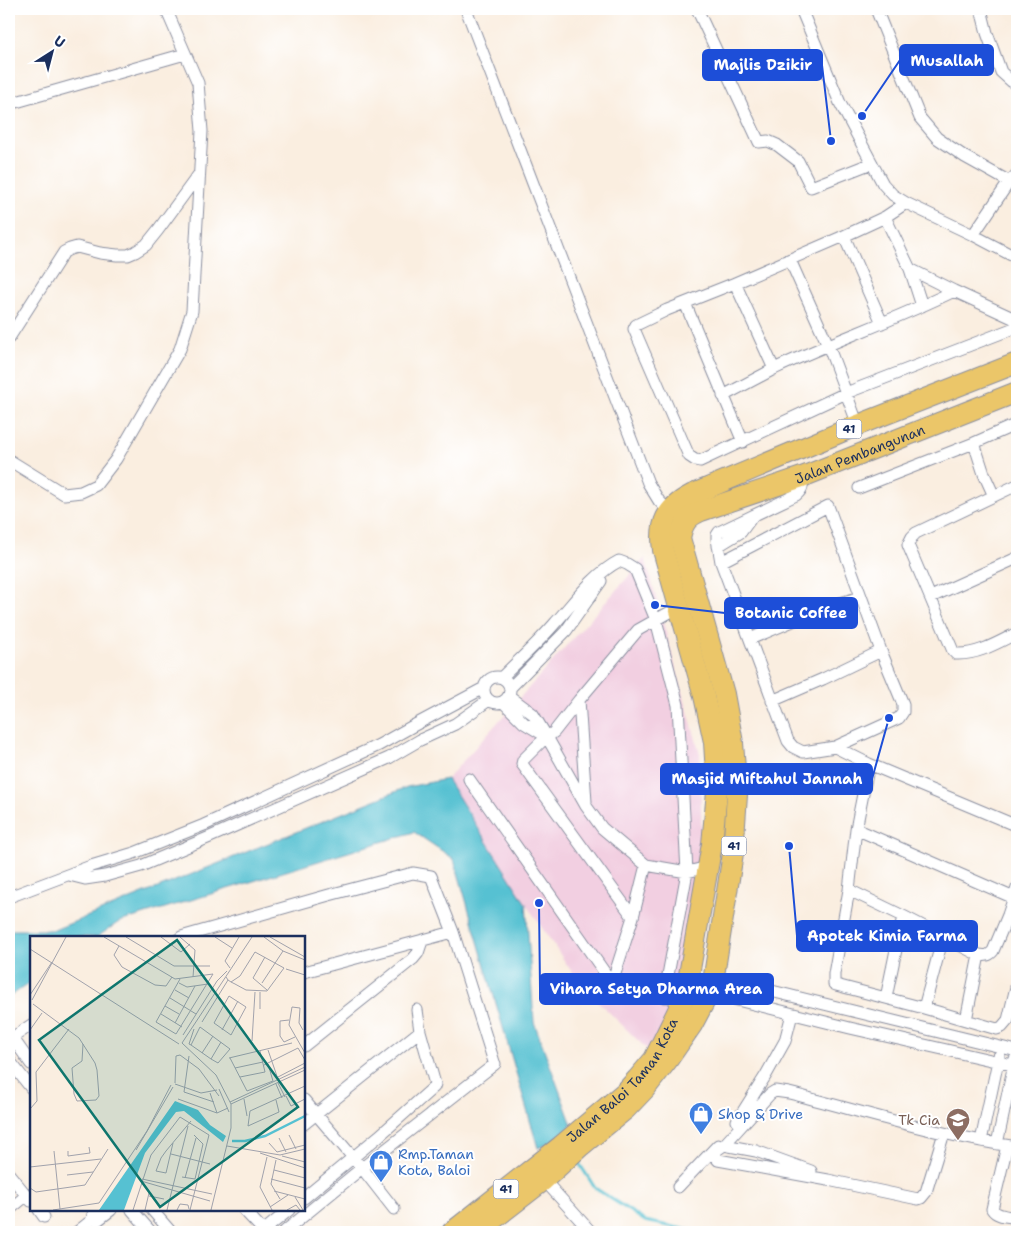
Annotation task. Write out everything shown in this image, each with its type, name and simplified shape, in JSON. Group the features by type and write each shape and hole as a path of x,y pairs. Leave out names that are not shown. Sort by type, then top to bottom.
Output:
{"highway":[{"name":"Jalan Pembangunan","path":"676,505 858,425 1017,363"},
{"path":"976,379 986,405"},
{"name":"Jalan Pembangunan","path":"701,511 798,484 1017,392"},
{"name":"Jalan Baloi Taman Kota","path":"676,505 663,523 662,550 704,696 716,703"},
{"name":"Jalan Baloi Taman Kota","path":"452,1232 626,1109 667,1061 687,1032 712,985 733,853 738,795 733,743 716,703 680,538 686,521 692,515 701,511"},
{"name":"Jalan Baloi Taman Kota","path":"477,1232 544,1180 570,1147 637,1079 654,1059 674,998 686,992 712,844 717,791 714,742 716,703"}],"street":[{"path":"9,460 64,494 81,492 96,485 116,459 180,349 192,311 202,131 198,83 166,9"},
{"path":"466,9 648,483 660,501 676,505"},
{"path":"698,9 759,142 768,141 777,145 798,161 811,187 872,163"},
{"path":"801,9 840,102 883,184 888,190 906,203 1017,258"},
{"path":"876,9 920,118 936,138 965,157 1015,181 973,235"},
{"path":"981,9 987,33 1001,72 1017,85"},
{"path":"9,104 185,54"},
{"path":"9,338 64,252 77,247 117,255 128,255 135,252 146,245 199,174"},
{"path":"906,203 885,217 844,236 638,323 634,329 689,456 695,460 700,460 743,442 846,393 1017,327"},
{"path":"885,217 910,269 922,306"},
{"path":"844,236 882,323"},
{"path":"790,260 828,345 858,425"},
{"path":"910,269 1017,320"},
{"path":"735,283 774,369"},
{"path":"723,396 774,369 954,291"},
{"path":"685,303 743,442"},
{"path":"859,488 1017,424"},
{"path":"974,442 984,474 994,496"},
{"path":"721,562 828,506 881,651 903,704 903,712 899,718 835,746 803,752 788,741 721,562 717,535 719,532 753,515 798,484"},
{"path":"1017,485 916,532 908,545 953,651 956,654 970,654 1017,633"},
{"path":"931,598 1017,558"},
{"path":"469,779 612,983 674,998 687,872 678,706 656,620 634,569 619,561 612,565 582,592 556,622 502,677"},
{"path":"484,688 486,697 498,703 508,695 566,631 612,565"},
{"path":"750,639 826,607 862,597"},
{"path":"634,917 522,764 523,760 554,732 638,630 679,607"},
{"path":"772,701 881,651"},
{"path":"9,897 134,852 212,821 379,745 484,688 492,677 502,677 509,683 508,695 524,722 547,737 586,806 602,828 646,865 687,872 708,868"},
{"path":"69,874 85,879 105,876 141,866 389,758 420,740 455,724 489,700"},
{"path":"579,700 586,806"},
{"path":"835,746 869,764 1017,826"},
{"path":"869,764 856,829 849,890 834,974 834,984 997,1029 1002,1027 1008,1020 1017,983"},
{"path":"849,890 978,955 990,954 993,951 1013,916 1016,893 856,829"},
{"path":"612,983 634,917 646,865"},
{"path":"184,936 413,873 431,876 453,932 495,1063 284,1232"},
{"path":"886,998 903,916"},
{"path":"305,972 453,932"},
{"path":"924,1008 943,937"},
{"path":"305,1045 413,959 418,953 422,941"},
{"path":"966,1020 978,955"},
{"path":"712,985 792,1014 1016,1065"},
{"path":"712,985 1016,1050 1007,1146 992,1209 998,1214 1017,1218"},
{"path":"305,1197 434,1087 435,1084 420,1031 417,1010"},
{"path":"678,1187 718,1145 742,1115 785,1041 792,1014"},
{"path":"30,1026 10,1038 30,1063"},
{"path":"305,1123 420,1031"},
{"path":"981,1141 1002,1047"},
{"path":"9,1060 30,1087"},
{"path":"944,1133 926,1192 922,1198 918,1199 718,1160 715,1156 717,1150 724,1145 770,1094 776,1091 944,1133 1007,1146"},
{"path":"305,1101 394,1209"},
{"path":"724,1145 756,1151 814,1172 828,1180"},
{"path":"9,1174 29,1198 9,1210"},
{"path":"544,1180 591,1232"},
{"path":"78,1232 95,1215 98,1220 110,1211"},
{"path":"133,1211 151,1232"},
{"path":"153,1211 171,1232"},
{"path":"245,1211 261,1228 267,1228 288,1211"}],"shaded area":[{"path":"645,558 700,754 702,865 688,1007 655,1057 580,984 526,904 447,779"}],"water":[{"path":"447,779 526,904 534,1022 572,1125 550,1143 538,1148 454,859 414,832 119,922 98,936 30,936 30,983 9,997 9,930 54,930 407,787"}],"waterway":[{"path":"577,1160 595,1188 645,1221 698,1232"}],"place":[{"name":"Musallah","path":"862,116"},
{"name":"Majlis Dzikir","path":"831,141"},
{"name":"Botanic Coffee","path":"655,605"},
{"name":"Masjid Miftahul Jannah","path":"889,718"},
{"name":"Apotek Kimia Farma","path":"789,846"},
{"name":"Vihara Setya Dharma Area","path":"539,903"},
{"name":"Shop & Drive","path":"701,1135"},
{"name":"Tk Cia","path":"958,1141"},
{"name":"Rmp.Taman Kota, Baloi","path":"381,1183"}]}
